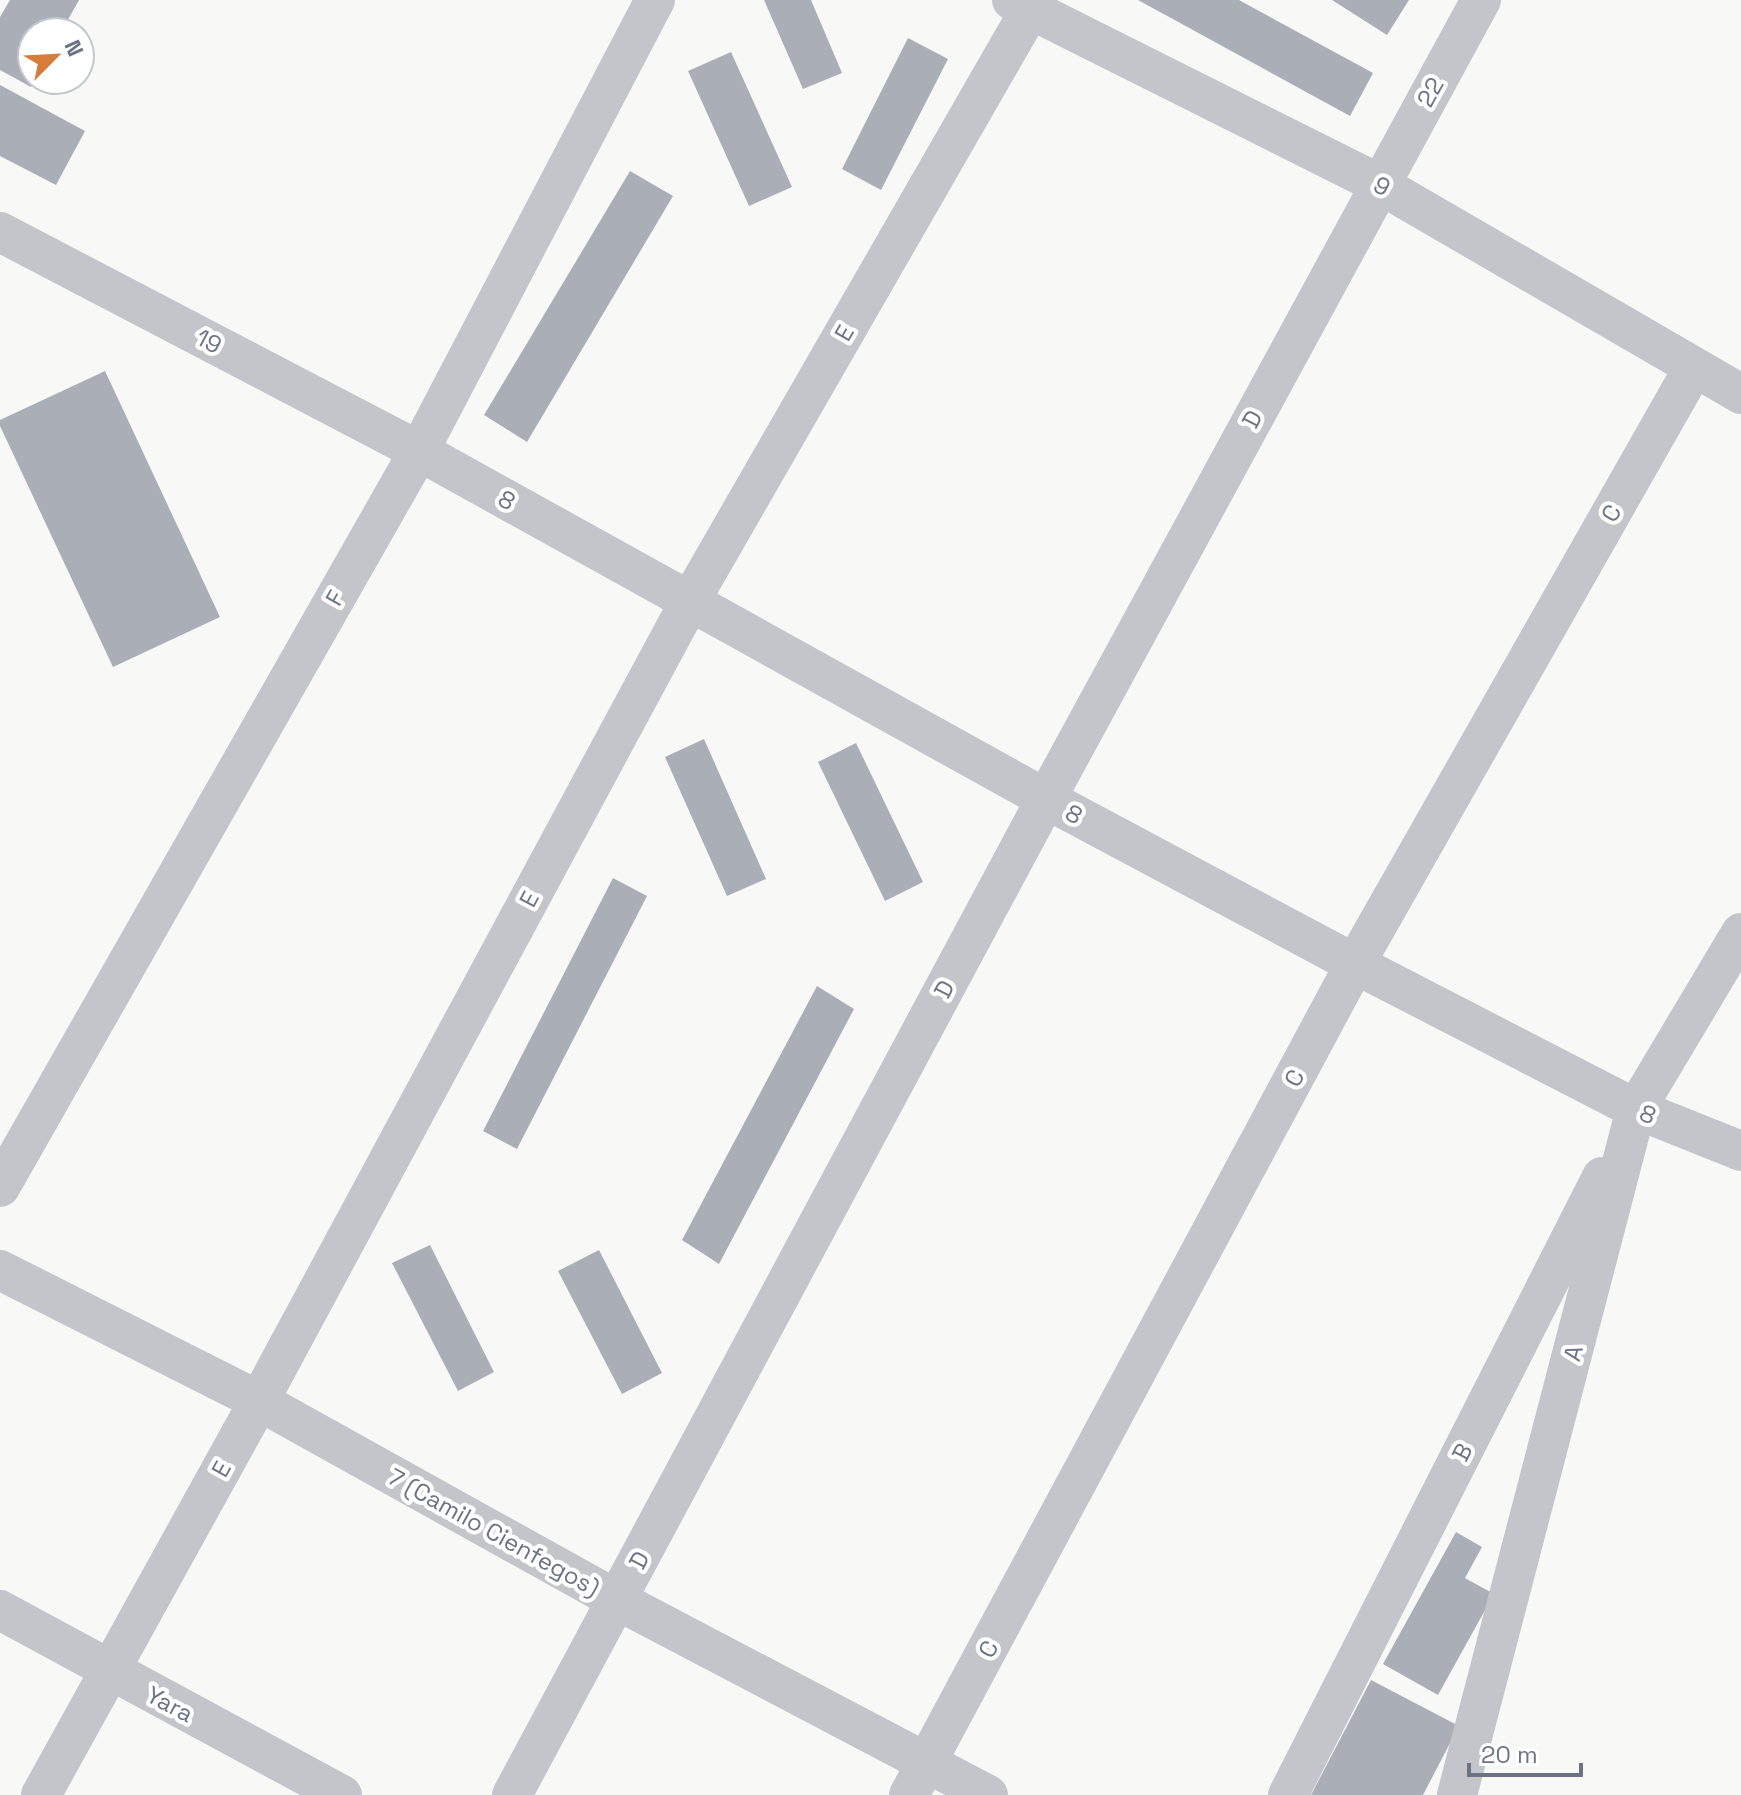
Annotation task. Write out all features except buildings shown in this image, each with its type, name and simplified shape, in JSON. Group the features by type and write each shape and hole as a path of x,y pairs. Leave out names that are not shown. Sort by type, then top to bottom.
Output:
{"street":[{"name":"F","path":"0,1187 419,451 655,0"},
{"name":"22","path":"1379,184 1481,0"},
{"name":"9","path":"1021,5 1379,184 1693,369 1741,394"},
{"name":"E","path":"41,1795 259,1401 690,601 1021,5"},
{"name":"D","path":"512,1795 1379,184"},
{"name":"19","path":"0,232 419,451"},
{"name":"C","path":"918,1779 1355,964 1693,369"},
{"name":"8","path":"419,451 1046,799 1355,964 1636,1109 1741,1151"},
{"name":"A","path":"1457,1795 1636,1109 1741,933"},
{"name":"B","path":"1288,1795 1636,1109"},
{"name":"7 (Camilo Cienfegos)","path":"0,1270 259,1401 617,1600 918,1779 988,1795"},
{"name":"Yara","path":"0,1610 342,1795"}]}
